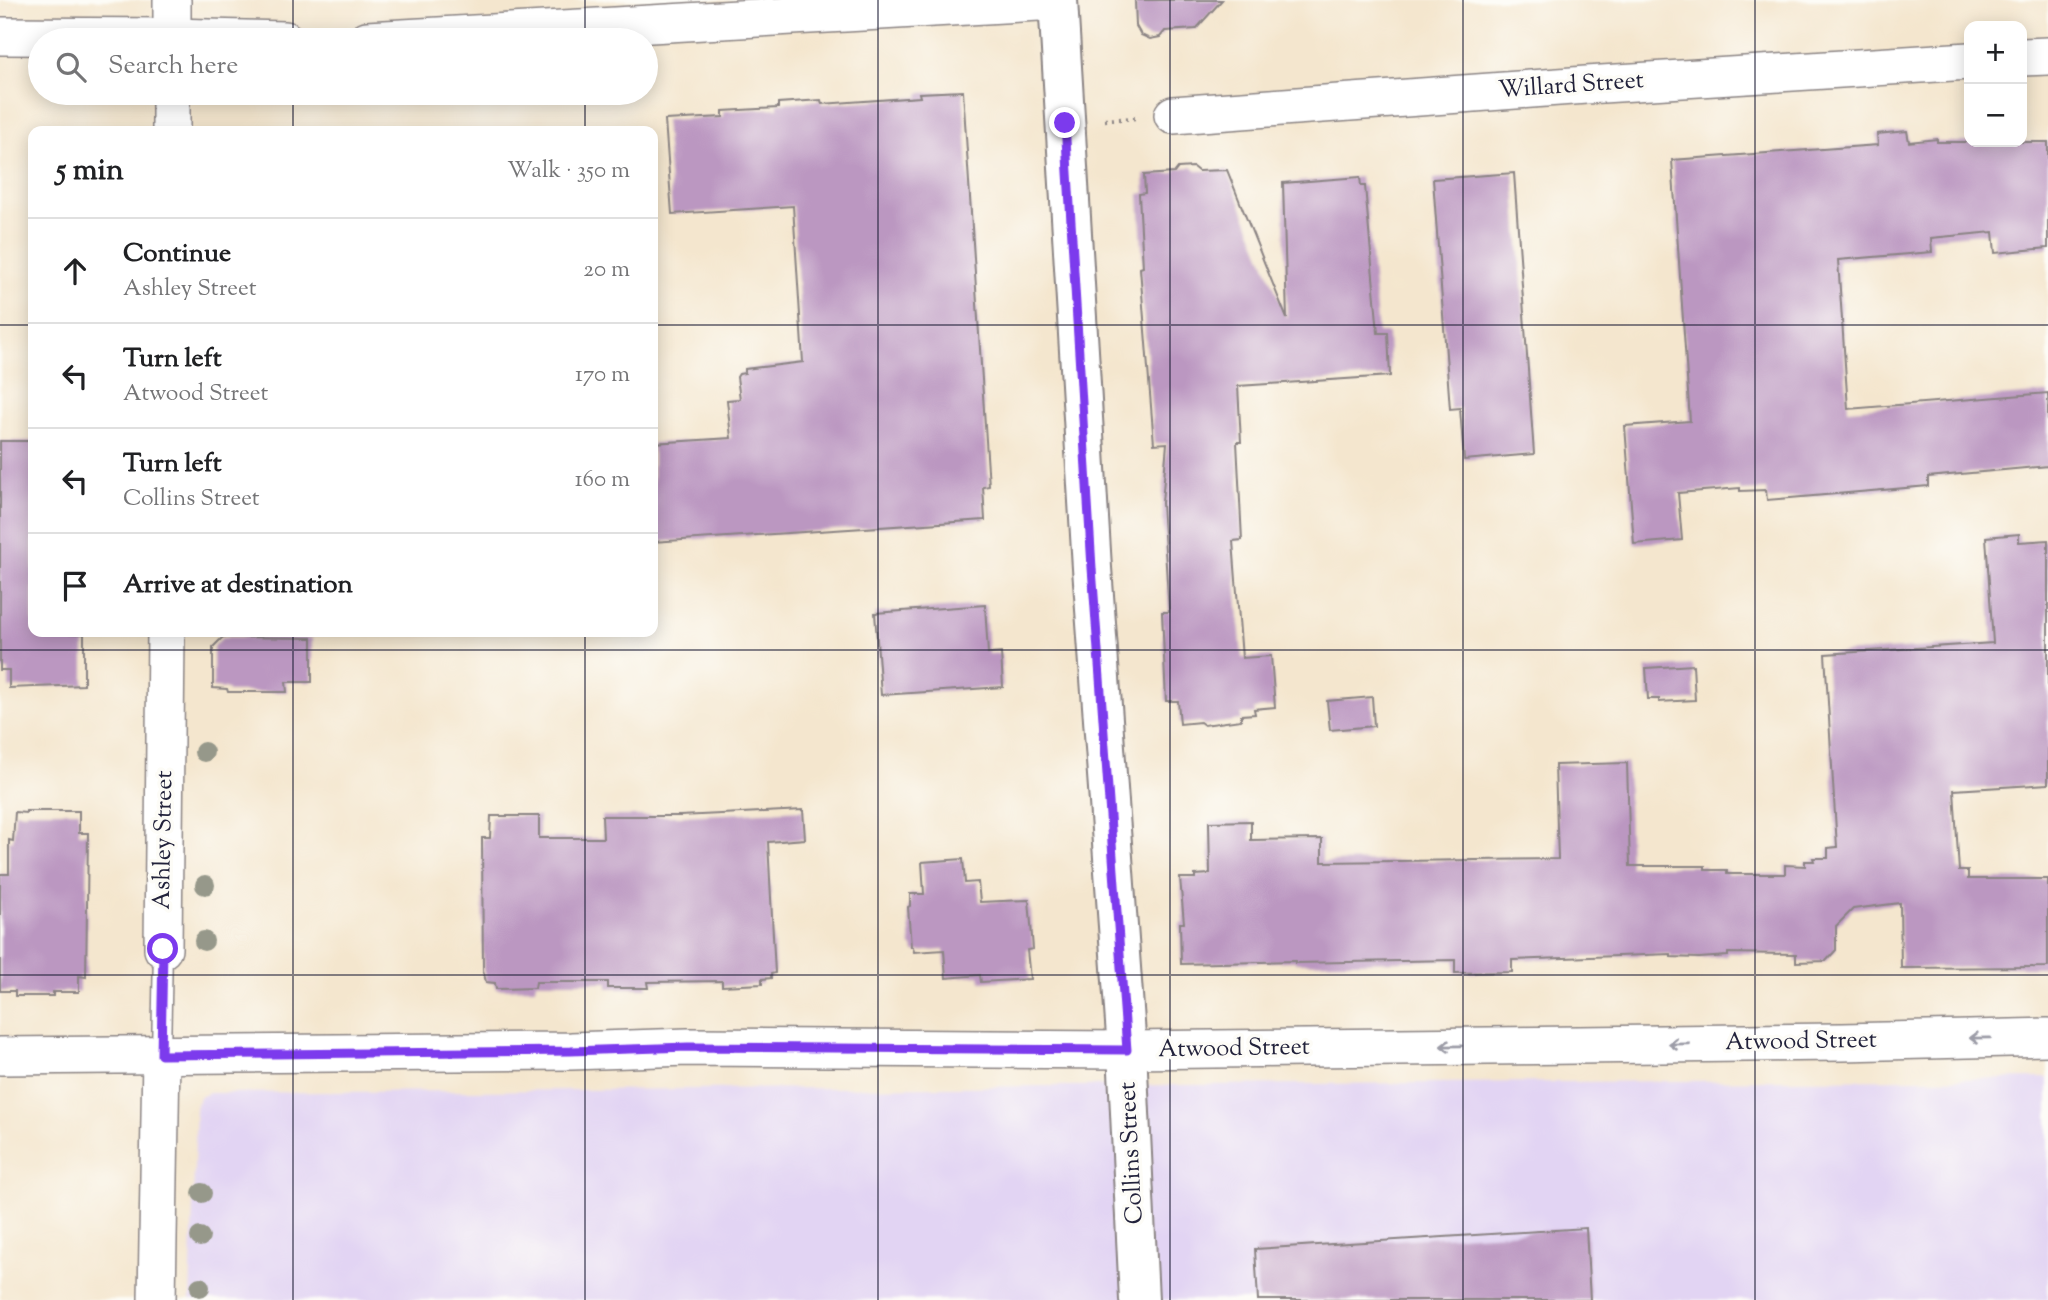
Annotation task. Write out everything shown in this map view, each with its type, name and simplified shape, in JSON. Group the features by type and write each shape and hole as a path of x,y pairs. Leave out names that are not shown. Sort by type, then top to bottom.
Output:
{"street":[{"path":"172,0 172,28"},
{"path":"580,28 1058,1"},
{"name":"Collins Street","path":"1058,1 1092,568 1127,1050 1139,1300"},
{"path":"0,36 28,36"},
{"path":"2027,57 2048,56"},
{"name":"Willard Street","path":"1173,115 1964,61"},
{"path":"171,126 172,105"},
{"name":"Ashley Street","path":"163,949 166,637"},
{"name":"Atwood Street","path":"0,1056 571,1051 688,1047 1127,1050 1843,1042 2048,1037"},
{"name":"Ashley Street","path":"157,1300 161,1055"}],"lane":[{"name":"Ashley Street","path":"161,1055 163,949"}],"shaded area":[{"path":"2048,1078 2048,1300 190,1300 196,1105 200,1097 209,1093"}],"building":[{"path":"1135,0 1222,0 1196,29 1165,31 1160,37 1150,39 1141,35 1136,26"},
{"path":"963,91 989,486 983,487 985,520 658,542 658,443 731,438 727,400 740,399 737,377 739,374 745,373 745,369 803,362 793,206 672,214 665,120 723,117 723,111 778,108 778,103 821,100 822,104 920,97 919,93"},
{"path":"1907,131 1909,142 1937,139 1937,142 1964,142 1964,147 2027,147 2027,142 2048,142 2048,248 1995,253 1993,232 1931,238 1932,252 1838,260 1848,409 2048,393 2048,466 1928,477 1928,486 1767,500 1766,490 1740,491 1740,488 1678,493 1682,540 1634,544 1625,426 1690,421 1672,160 1878,145 1877,134"},
{"path":"1193,167 1198,171 1227,170 1287,319 1283,183 1360,177 1361,186 1365,186 1378,333 1388,333 1390,376 1238,386 1241,442 1237,442 1242,540 1233,541 1242,658 1271,656 1275,707 1254,709 1255,714 1241,715 1241,720 1204,725 1200,722 1180,724 1178,701 1166,701 1162,612 1169,612 1162,503 1167,443 1154,444 1140,268 1143,267 1139,194 1145,193 1144,175 1174,173 1178,168"},
{"path":"1514,173 1534,454 1464,460 1460,408 1450,409 1433,179"},
{"path":"0,441 28,441 28,637 84,637 84,685 9,688 9,670 0,670"},
{"path":"2019,534 2019,542 2048,540 2048,784 1954,790 1959,871 1968,871 1968,879 2048,879 2048,967 1901,968 1900,903 1853,909 1836,926 1836,950 1826,961 1796,962 1796,954 1728,953 1728,956 1699,958 1671,957 1671,954 1512,960 1512,972 1455,973 1455,960 1181,964 1180,923 1184,923 1180,878 1210,874 1209,822 1251,821 1251,840 1322,839 1322,862 1558,859 1555,765 1627,763 1630,866 1705,866 1705,870 1727,870 1727,874 1785,874 1785,865 1805,866 1805,861 1814,861 1813,858 1828,858 1828,848 1837,847 1825,654 1993,643 1986,537"},
{"path":"985,605 988,654 1001,653 1003,687 881,695 875,613"},
{"path":"223,637 312,638 312,682 286,682 287,692 228,692 227,689 213,688 213,647"},
{"path":"1693,665 1695,700 1659,702 1659,699 1648,699 1646,668"},
{"path":"1372,697 1374,726 1330,730 1327,701"},
{"path":"803,810 805,839 768,842 775,973 771,974 771,978 762,979 762,984 722,986 722,981 647,982 648,988 608,988 608,982 536,982 535,988 496,989 495,983 486,982 483,970 482,838 490,838 491,816 539,816 539,838 603,838 602,816 680,816"},
{"path":"79,811 79,833 88,833 86,977 79,976 79,992 53,992 53,996 15,996 15,991 0,991 0,874 9,874 9,840 13,841 15,812"},
{"path":"963,859 965,883 978,882 980,902 1029,900 1033,949 1027,950 1030,979 981,982 980,975 946,978 944,950 914,952 911,947 908,907 910,894 924,894 922,862"},
{"path":"1586,1228 1590,1300 1258,1300 1255,1249"}],"route":[{"path":"163,949 161,1055 571,1051 688,1047 1127,1050 1092,568 1065,123"}]}
